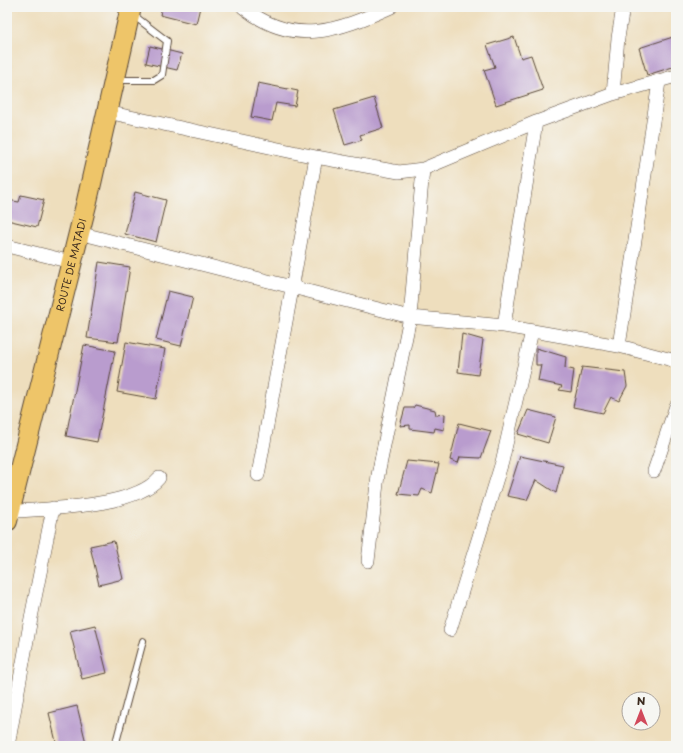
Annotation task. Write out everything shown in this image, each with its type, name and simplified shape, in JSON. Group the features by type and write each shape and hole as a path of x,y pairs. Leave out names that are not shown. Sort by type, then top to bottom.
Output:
{"main road":[{"name":"ROUTE DE MATADI","path":"8,517 12,483 79,233 131,10"}],"street":[{"path":"243,7 259,20 286,31 312,33 365,19 391,7"},
{"path":"614,94 618,38 623,7"},
{"path":"107,112 316,157 399,172 423,169 536,122 614,94 676,76"},
{"path":"619,346 659,82"},
{"path":"504,326 536,122"},
{"path":"258,475 316,157"},
{"path":"368,560 377,482 410,317 423,169"},
{"path":"79,233 410,317 504,326 619,346 676,361"},
{"path":"7,246 71,262"},
{"path":"450,630 500,468 532,331"},
{"path":"654,471 676,406"},
{"path":"8,517 53,508 119,500 152,487 159,478"},
{"path":"8,746 53,508"}],"lane":[{"path":"114,80 154,80 162,75 166,41 131,10"},
{"path":"115,746 143,640"}],"building":[{"path":"162,7 200,7 196,24 160,15"},
{"path":"676,36 676,66 647,75 639,48"},
{"path":"514,37 521,58 531,55 543,90 496,105 484,70 495,67 487,45"},
{"path":"150,46 182,54 177,70 146,63"},
{"path":"258,83 298,91 295,106 276,103 272,121 251,117"},
{"path":"374,98 383,128 360,135 362,140 345,145 334,110"},
{"path":"135,192 166,200 156,242 125,234"},
{"path":"21,195 44,200 37,227 7,220 7,200 19,202"},
{"path":"99,262 130,267 118,342 87,338"},
{"path":"168,291 193,297 181,346 156,340"},
{"path":"462,334 483,340 478,375 458,372"},
{"path":"126,342 165,349 156,399 117,392"},
{"path":"84,345 115,351 97,442 66,436"},
{"path":"536,348 566,357 565,368 574,370 571,392 559,390 562,386 538,381 541,365 536,365"},
{"path":"582,367 625,372 627,386 619,401 611,397 603,413 573,407"},
{"path":"415,405 435,410 436,415 445,414 444,430 435,428 434,432 410,429 410,425 400,426 405,408 413,408"},
{"path":"528,410 556,417 548,443 518,434"},
{"path":"459,423 491,431 481,458 460,457 458,463 450,460"},
{"path":"520,456 563,465 556,493 536,480 527,500 507,496"},
{"path":"407,461 439,464 432,493 422,489 419,496 398,494"},
{"path":"114,541 123,579 99,585 90,546"},
{"path":"95,625 107,673 82,679 70,631"},
{"path":"77,706 86,743 73,746 57,746 49,713"}]}
